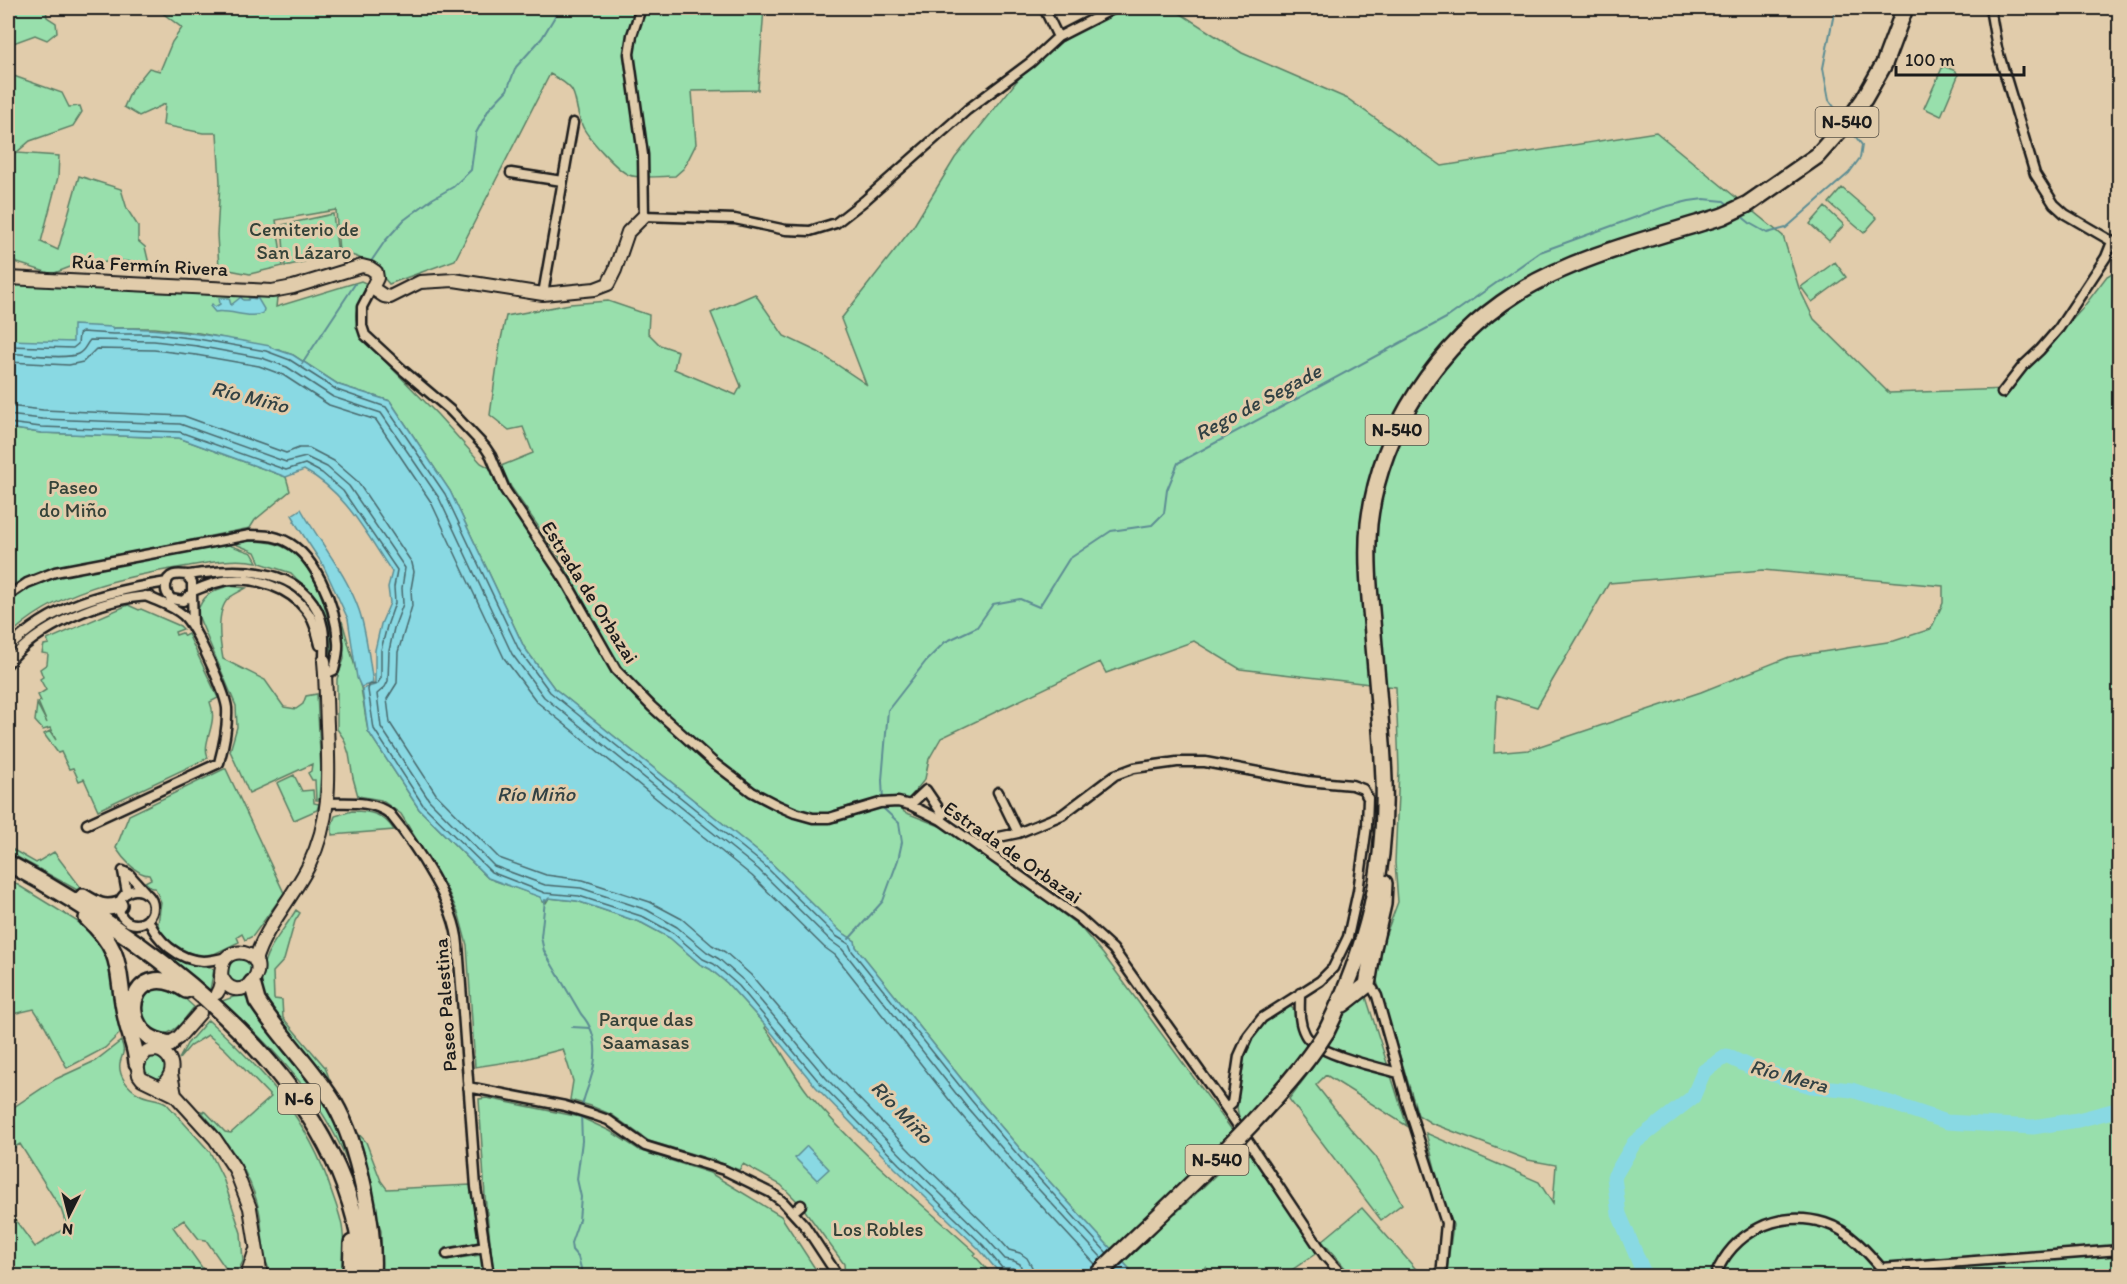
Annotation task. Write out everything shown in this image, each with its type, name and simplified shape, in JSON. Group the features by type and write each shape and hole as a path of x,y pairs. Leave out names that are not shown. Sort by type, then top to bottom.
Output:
{"highway":[{"name":"N-540","path":"1096,1276 1239,1137 1315,1051 1338,1008 1364,940 1380,869 1384,781 1368,567 1370,523 1389,447 1404,415 1426,378 1450,350 1482,319 1517,293 1560,270 1723,216 1748,204 1816,156 1864,99 1884,64 1905,8"},
{"path":"8,856 99,906 107,908 123,899"},
{"name":"N-6","path":"8,864 77,903 217,998 311,1117 344,1183 358,1231 363,1276"},
{"path":"1338,1008 1367,985 1383,904 1384,885 1380,869"},
{"path":"77,903 81,912 105,937 116,956 126,1020 135,1043 137,1063"},
{"path":"168,1044 148,1036 134,1015 137,993 147,983 159,980 175,984 197,1001 217,998"},
{"path":"252,983 257,1000 334,1103 350,1137 373,1242 372,1276"},
{"path":"351,1210 351,1276"}],"street":[{"path":"372,288 390,297 420,282 454,280 543,294 595,289 608,284 628,232 644,216 643,155 629,54 632,35 642,8"},
{"path":"1044,8 1058,37"},
{"path":"644,216 735,219 786,230 810,231 836,223 966,110 1031,62 1058,37 1115,8"},
{"path":"1990,8 1997,48 2035,174 2054,204 2065,214 2116,244 2058,328 2002,393"},
{"path":"543,294 573,123"},
{"path":"511,173 562,181"},
{"name":"Rúa Fermín Rivera","path":"8,278 272,291 362,266 370,267 376,272 378,278 372,288"},
{"name":"Estrada de Orbazai","path":"372,288 362,307 362,326 365,335 450,410 485,447 505,490 565,580 616,670 679,732 752,792 795,813 813,818 829,818 880,803 898,802 910,805 941,820 1079,918 1113,949 1226,1108 1325,1256 1342,1276"},
{"path":"8,596 27,583 55,572 229,538 250,535 279,538 296,547 311,565 330,605 336,625 338,651 334,670 325,674"},
{"path":"8,649 20,635 75,604 125,589 167,582 177,574 254,571 277,576 293,584 305,594 318,611 324,637 330,785 322,828 310,863 295,891 264,938 255,961 257,972 252,983 243,988 232,987 221,975"},
{"path":"87,824 219,763 225,737 227,706 193,626 192,582 186,575"},
{"path":"8,663 27,644 56,624 90,610 127,597 168,596 183,601 193,592 230,580 255,581 293,596 308,611 317,632 324,661"},
{"path":"167,582 165,589 168,596"},
{"path":"146,596 173,607 193,626"},
{"path":"979,846 1062,815 1115,776 1134,768 1177,762 1205,762 1307,781 1352,785 1363,789 1368,798 1367,826 1358,891 1348,937 1333,968 1320,981 1262,1018 1248,1036 1239,1056 1232,1103 1226,1108"},
{"path":"910,805 926,790 943,815 941,820"},
{"path":"998,792 1018,833"},
{"name":"Paseo Palestina","path":"327,802 368,804 383,808 390,814 403,829 445,900 454,920 458,935 476,1187 489,1276"},
{"path":"1367,826 1383,829"},
{"path":"123,871 129,874 147,894 153,903 152,915 148,919 139,924 129,922 121,915 123,871"},
{"path":"123,899 137,890 147,894"},
{"path":"148,919 159,939 184,956 204,961 227,957 253,948 264,938"},
{"path":"1348,937 1364,940"},
{"path":"241,952 255,961"},
{"path":"217,998 222,965 227,957"},
{"path":"1367,985 1377,996 1398,1073 1446,1223 1441,1276"},
{"path":"217,998 232,987"},
{"path":"1300,993 1300,1020 1306,1037 1330,1053 1398,1073"},
{"path":"200,1013 168,1044 147,1051 137,1063 139,1075 147,1083 175,1095 215,1139 235,1169 250,1208 256,1250 256,1274"},
{"path":"168,1044 167,1055 171,1060"},
{"path":"168,1044 175,1095"},
{"path":"153,1085 163,1082 171,1074"},
{"path":"468,1087 565,1106 594,1115 608,1120 645,1146 738,1176 771,1193 793,1212 816,1241 838,1276"},
{"path":"793,1212 801,1205"},
{"path":"1715,1276 1740,1239 1764,1225 1794,1219 1826,1224 1852,1238 1888,1276"},
{"path":"447,1254 485,1247"},
{"path":"1881,1268 2120,1250"}],"green space":[{"path":"8,8 46,8 47,17 56,23 57,32 47,40 35,35 8,45"},
{"path":"156,8 764,8 758,90 692,91 696,144 684,168 675,176 645,177 633,176 624,172 596,145 585,130 572,90 550,74 455,260 389,284 368,262 339,252 336,210 276,220 283,266 250,274 219,268 217,235 220,182 217,133 203,133 163,125 165,104 139,116 124,107 132,89 149,68 160,71 172,42 182,28"},
{"path":"1119,8 1172,8 1242,53 1348,99 1442,166 1656,132 1783,236 1799,288 1814,319 1889,393 2010,389 2082,309 2107,276 2119,269 2119,1276 1446,1276 1453,1225 1439,1184 1426,1133 1539,1182 1553,1204 1556,1165 1528,1160 1431,1123 1418,1115 1376,978 1380,950 1398,902 1395,863 1399,770 1396,687 1240,669 1194,641 1106,673 1100,662 941,738 929,759 925,779 907,801 898,799 904,812 942,827 1021,882 1080,927 1103,954 1235,1134 1166,1202 1176,1213 1245,1147 1318,1252 1286,1274 1287,1276 1212,1276 1206,1267 1200,1276 1136,1276 1027,1157 975,1096 856,947 855,941 840,931 767,859 554,688 524,647 450,491 390,401 339,385 293,355 272,348 199,333 155,328 115,328 111,335 65,343 8,341 8,284 277,298 276,307 361,281 368,284 359,301 356,315 356,322 363,336 481,463 492,469 494,480 557,573 600,651 632,693 732,782 794,818 812,823 838,822 861,814 856,804 824,814 806,814 753,787 706,750 648,698 616,661 560,558 511,487 501,466 533,453 523,427 509,430 490,415 506,316 570,304 608,301 649,315 648,333 660,345 678,351 674,369 736,395 741,386 711,313 755,294 784,336 818,352 866,384 841,319 913,227 955,158 1037,56","holes":["1763,570 1943,586 1943,603 1931,629 1894,641 1789,657 1701,692 1528,750 1494,753 1497,695 1537,707 1609,583"]},
{"path":"1943,66 1956,71 1958,76 1941,116 1924,108"},
{"path":"8,74 62,93 69,107 80,106 82,112 73,126 30,141 16,153 59,156 58,177 41,242 58,250 79,176 121,189 127,209 138,226 138,241 145,247 149,264 123,261 78,264 52,274 8,260"},
{"path":"1842,188 1877,218 1864,233 1829,203"},
{"path":"1825,207 1844,225 1829,241 1810,224"},
{"name":"Cemiterio de San Lázaro","path":"333,214 338,254 285,266 282,225"},
{"path":"1835,262 1846,277 1812,302 1801,287"},
{"name":"Paseo do Miño","path":"8,428 41,433 179,438 286,477 290,491 255,520 250,528 45,570 8,588"},
{"path":"248,541 276,544 290,551 302,561 311,574 325,606 333,653 331,653 328,624 319,603 291,573 260,563 255,552 233,543"},
{"path":"226,544 252,553 257,562 232,560 206,563 116,580 47,607 8,637 8,603 10,599 32,586 57,577"},
{"path":"229,586 246,588 229,598 222,611 220,627 223,659 265,680 284,707 296,709 303,704 306,696 317,694 321,771 319,800 316,800 315,780 312,780 308,773 311,771 312,764 249,793 230,751 237,727 236,706 197,613 208,595"},
{"path":"128,605 180,626 183,629 175,632 176,635 188,634 218,698 210,702 212,718 206,752 208,758 98,810 84,779 79,781 73,768 69,769 61,752 58,753 44,734 50,731 56,740 50,728 43,730 35,721 37,704 47,723 38,702 41,701 38,695 46,690 40,679 43,677 40,669 47,664 48,654 42,653 44,645 49,644 47,640"},
{"name":"Parque das Saamasas","path":"342,621 361,688 368,731 419,809 488,878 541,897 542,902 546,903 549,898 577,901 642,923 670,938 700,964 710,969 727,983 766,1026 765,1028 802,1085 827,1115 889,1176 976,1253 974,1255 993,1276 845,1276 844,1264 801,1205 781,1185 743,1164 739,1170 649,1141 612,1115 570,1100 573,1081 563,1049 521,1060 475,1067 467,945 459,915 449,893 401,814 381,800 358,796 349,754 344,739 337,729 337,679 344,659"},
{"path":"226,769 284,893 253,936 245,940 242,934 237,937 239,942 214,954 196,956 169,941 159,929 161,902 155,888 145,882 151,879 149,875 135,869 116,848 129,815"},
{"path":"294,775 302,791 313,790 314,803 319,804 317,810 294,820 277,783"},
{"path":"352,811 376,814 386,820 394,830 332,835 335,816"},
{"path":"8,847 36,863 54,852 82,889 79,891 8,852"},
{"path":"8,879 96,933 108,951 123,1030 105,1048 67,1068 34,1009 8,1015"},
{"path":"296,910 300,913 295,921 284,960 273,972 274,999 282,1000 283,1018 325,1067 333,1089 352,1119 354,1129 366,1142 381,1181 387,1189 471,1185 478,1242 444,1250 445,1260 481,1255 484,1276 381,1276 381,1231 358,1147 266,1006 262,990 264,964 268,954"},
{"path":"156,948 193,964 214,969 210,990"},
{"path":"239,958 248,961 251,970 248,979 239,982 230,979 227,970 230,961"},
{"path":"158,984 182,996 194,1007 176,1028 160,1035 145,1024 141,1014 142,996"},
{"path":"246,994 249,1006 297,1059 339,1123 364,1213 347,1160 336,1137 309,1094 259,1036 222,1001"},
{"path":"1366,997 1407,1126 1326,1075 1316,1085 1376,1157 1402,1204 1381,1220 1289,1099 1313,1067 1350,1005"},
{"path":"1290,1006 1294,1010 1298,1028 1308,1043 1292,1067 1242,1125 1238,1114 1237,1097 1244,1052 1262,1025"},
{"path":"208,1020 265,1076 297,1118 310,1141 322,1165 341,1222 344,1245 343,1276 273,1276 269,1269 264,1253 261,1218 250,1182 228,1145 201,1111 206,1112 225,1132 231,1133 271,1097 225,1049 208,1035 190,1046 179,1059 187,1044"},
{"path":"121,1041 123,1051 120,1068 125,1081 139,1094 166,1103 210,1152 223,1178 241,1233 243,1261 236,1276 231,1276 206,1240 199,1239 184,1220 173,1227 208,1276 8,1276 8,1210 35,1247 67,1227 61,1209 20,1144 8,1151 8,1111 56,1079 95,1061"},
{"path":"149,1055 161,1056 167,1067 158,1079 147,1079 140,1067"},
{"path":"487,1098 580,1117 610,1131 641,1151 710,1173 781,1216 820,1276 494,1276 485,1196 479,1099"},
{"path":"1362,1208 1422,1276 1352,1276 1322,1241"}],"water":[{"path":"241,297 243,300 258,299 264,309 263,313 253,315 215,312 210,306 212,304 215,307 220,304 219,298 229,298 231,305"},
{"name":"Río Miño","path":"73,325 112,327 113,330 114,328 134,328 173,331 270,346 293,355 339,385 390,401 450,491 524,647 554,688 767,859 840,931 855,941 856,947 975,1096 1027,1157 1136,1276 1013,1276 1009,1273 1002,1276 979,1249 816,1087 727,983 700,964 670,938 642,923 577,901 549,898 544,903 540,897 488,878 419,809 368,731 362,689 375,685 375,650 381,624 390,603 388,587 392,572 354,515 332,490 304,470 286,477 179,438 41,433 8,428 8,340 73,342"},
{"path":"301,509 354,596 368,646 373,683 361,687 357,678 348,619 323,565 292,515"},
{"path":"807,1146 829,1169 817,1180 795,1158"}],"waterway":[{"path":"372,260 404,220 453,187 471,170 476,133 489,109 507,90 516,67 542,38 560,8"},
{"name":"Rego de Segade","path":"1835,8 1823,68 1829,100 1842,118"},
{"name":"Rego de Segade","path":"1740,215 1767,233 1786,228 1849,173 1860,158 1862,145 1849,128"},
{"name":"Rego de Segade","path":"883,801 882,780 888,710 926,661 945,642 977,627 993,604 1020,599 1039,607 1069,559 1111,531 1152,525 1164,513 1167,490 1178,463 1448,317 1540,252 1664,207 1689,201 1704,199 1724,201 1731,207"},
{"path":"302,364 355,284"},
{"name":"Rego de Segade","path":"849,939 883,901 898,860 902,842 899,823 883,806"},
{"path":"545,900 541,937 544,951 587,1021 595,1046 593,1072 582,1108"},
{"path":"572,1027 590,1028"},
{"name":"Río Mera","path":"1645,1276 1619,1214 1614,1177 1634,1143 1693,1097 1704,1071 1727,1056 1752,1068 1811,1086 1852,1090 1947,1122 2033,1127 2078,1120 2120,1109"},
{"path":"581,1114 582,1141 577,1179 581,1197 579,1220 571,1243 583,1276"}],"park label":[{"name":"Los Robles","path":"878,1229"}]}
